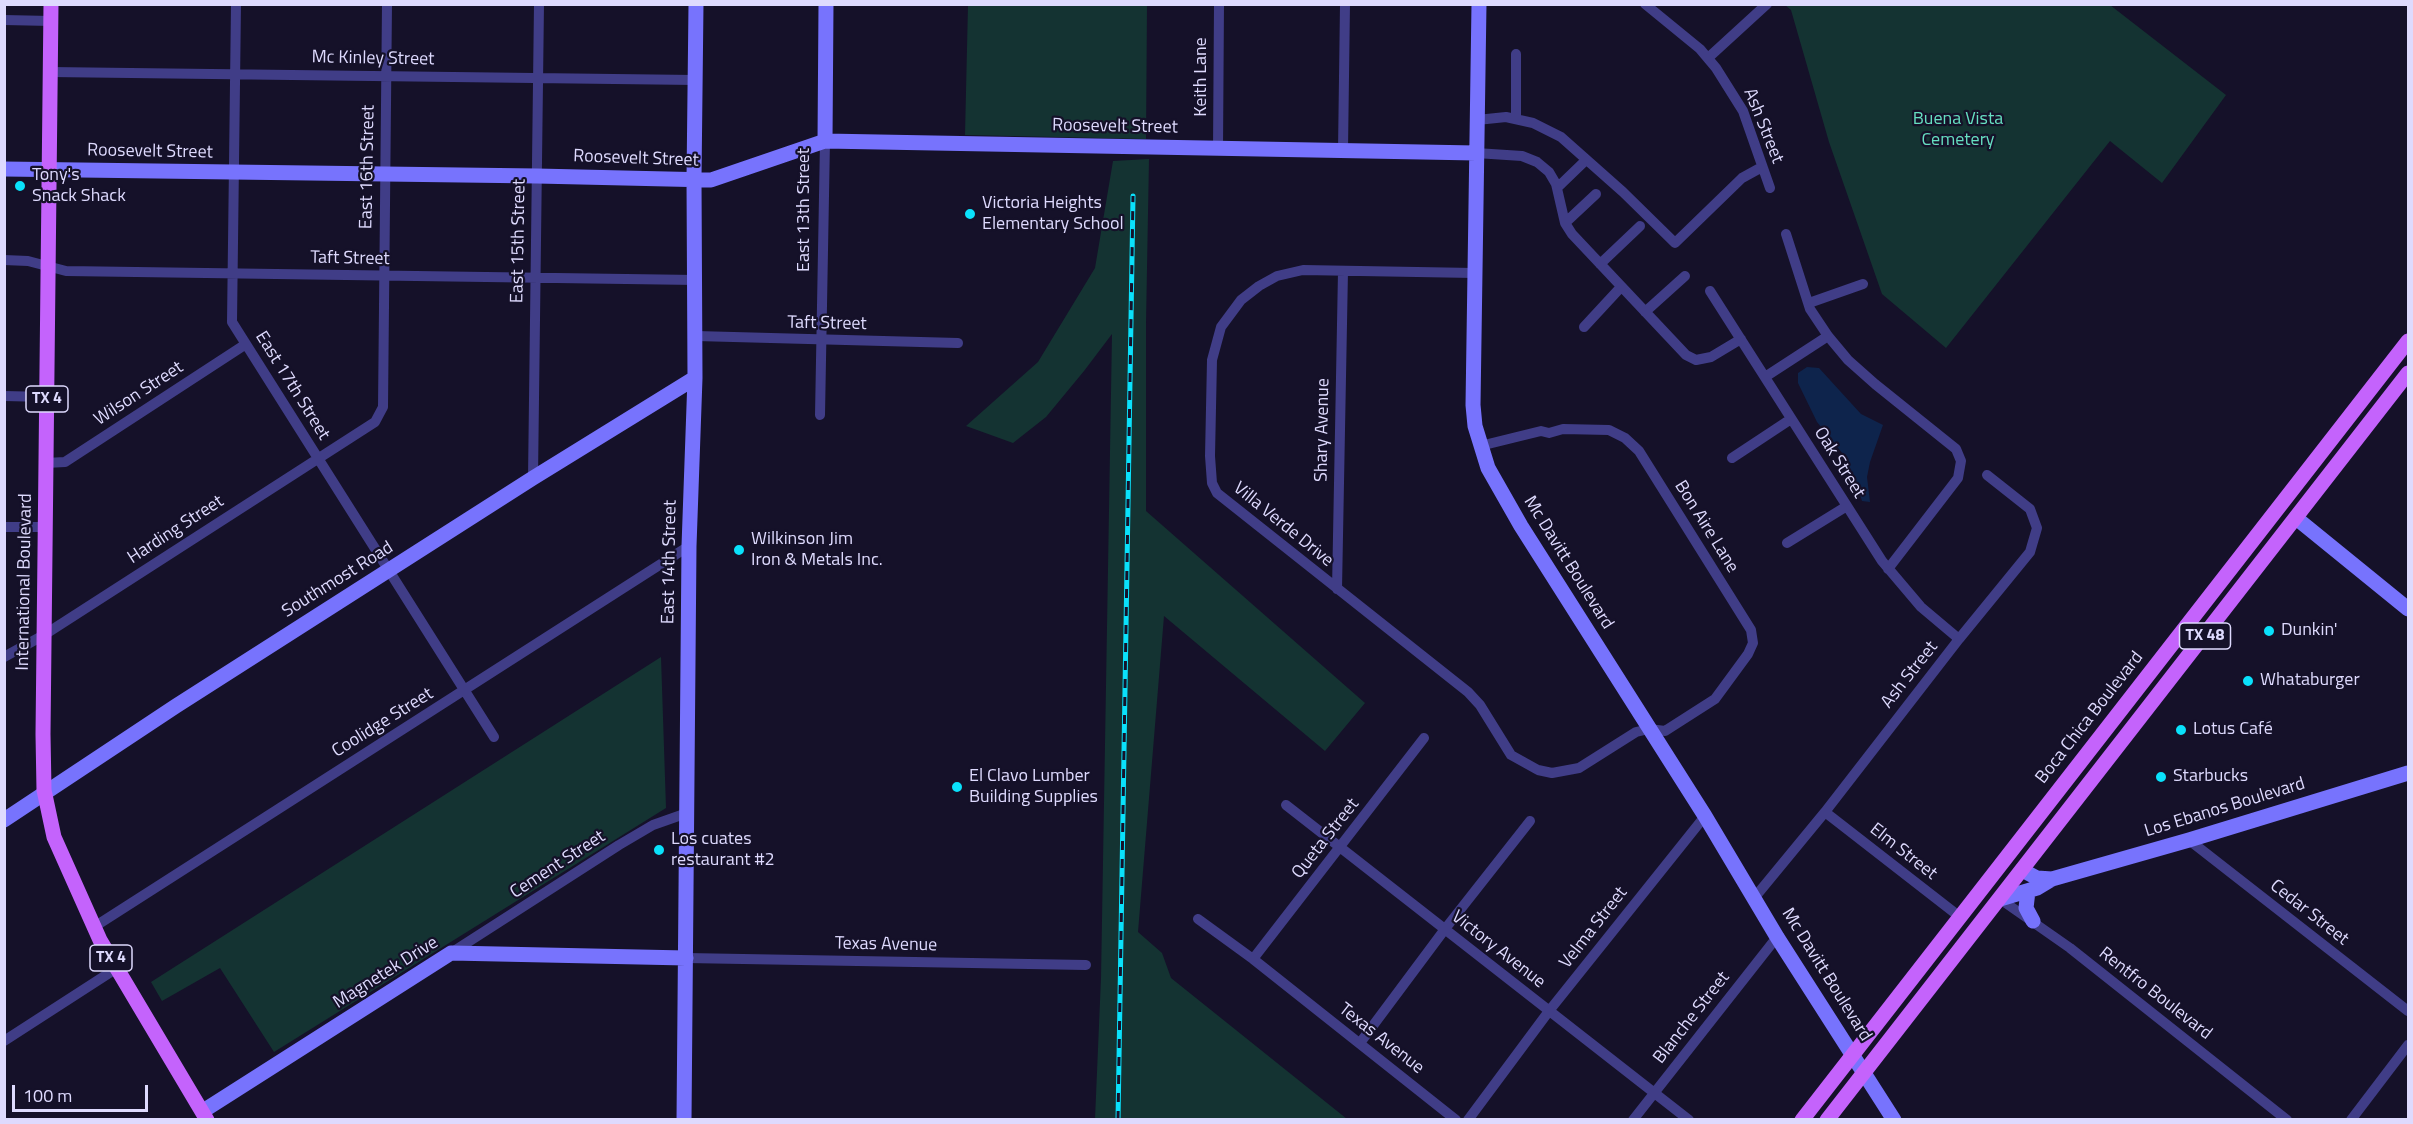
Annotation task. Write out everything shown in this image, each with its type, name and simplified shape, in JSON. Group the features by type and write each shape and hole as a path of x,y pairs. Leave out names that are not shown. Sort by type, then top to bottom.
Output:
{"main road":[{"name":"International Boulevard","path":"51,4 44,635 43,772 45,794 54,837 94,927 205,1115"},
{"name":"Boca Chica Boulevard","path":"1802,1119 2409,341"},
{"name":"TX 48","path":"1827,1119 2409,373"},
{"path":"2296,518 2293,514 2296,500 2369,407 2370,391"},
{"path":"2198,644 2197,632 2277,528 2278,518 2274,515"}],"street":[{"name":"East 17th Street","path":"236,4 232,322 494,737"},
{"name":"East 16th Street","path":"364,429 375,422 383,406 387,4"},
{"name":"East 15th Street","path":"533,478 538,4"},
{"name":"East 14th Street","path":"684,1119 688,546 696,336 694,179 696,4"},
{"name":"East 13th Street","path":"820,416 823,340 826,4"},
{"name":"Keith Lane","path":"1218,149 1219,4"},
{"path":"1343,150 1345,4"},
{"name":"Mc Davitt Boulevard","path":"1479,4 1473,405 1474,426 1488,468 1521,526 1705,816 1777,937 1894,1119"},
{"name":"Ash Street","path":"1646,4 1700,49 1732,91 1743,111 1770,188"},
{"path":"1708,58 1767,4"},
{"path":"4,20 51,21"},
{"path":"1516,54 1516,119"},
{"name":"Mc Kinley Street","path":"50,72 695,80"},
{"path":"1477,120 1506,117 1516,119 1533,123 1561,137 1675,243 1742,178 1762,167"},
{"name":"Roosevelt Street","path":"4,169 711,180 825,141 1476,153"},
{"path":"1476,153 1522,156 1537,162 1549,172 1557,188 1565,224 1572,234 1680,350 1696,360 1711,357 1741,339"},
{"path":"1557,188 1586,160"},
{"path":"1565,224 1596,194"},
{"path":"1600,264 1640,226"},
{"path":"1786,234 1809,303 1828,336 1848,360 1875,384 1956,449 1961,461 1958,478 1888,569"},
{"name":"Taft Street","path":"4,261 28,261 66,271 696,280"},
{"name":"Villa Verde Drive","path":"1474,273 1304,270 1277,276 1259,286 1232,311 1221,327 1212,360 1212,483 1217,493 1468,692 1480,705 1511,755 1538,770 1552,773 1580,768 1636,732 1649,729"},
{"name":"Shary Avenue","path":"1337,589 1342,271"},
{"path":"1645,312 1685,276"},
{"path":"1809,303 1863,284"},
{"path":"1584,327 1621,287"},
{"name":"Oak Street","path":"1710,291 1888,569 1921,607 1959,639"},
{"name":"Taft Street","path":"696,336 958,343"},
{"path":"1765,377 1828,336"},
{"name":"Wilson Street","path":"46,463 65,462 246,344"},
{"name":"Southmost Road","path":"4,820 176,706 533,478 695,378"},
{"path":"4,396 47,396"},
{"path":"1732,458 1791,419"},
{"name":"Harding Street","path":"4,657 44,635 364,429"},
{"name":"Bon Aire Lane","path":"1480,446 1541,431 1549,433 1563,429 1609,430 1625,438 1639,450 1751,630 1753,643 1748,654 1715,699 1665,731 1649,729"},
{"name":"Ash Street","path":"1755,897 2030,552 2037,528 2030,510 1987,475"},
{"path":"1787,543 1846,506"},
{"path":"2296,518 2409,609"},
{"path":"4,527 45,527"},
{"name":"Coolidge Street","path":"94,927 688,546"},
{"name":"Queta Street","path":"1253,959 1424,738"},
{"name":"Los Ebanos Boulevard","path":"2000,899 2028,891 2052,879 2189,840 2408,772"},
{"name":"Victory Avenue","path":"1287,805 1689,1119"},
{"name":"Elm Street","path":"1825,812 1960,917"},
{"name":"Cement Street","path":"451,954 653,825 687,813"},
{"name":"Velma Street","path":"1468,1119 1550,1011 1705,816"},
{"path":"1360,1043 1445,929 1530,821"},
{"name":"Cedar Street","path":"2189,840 2409,1011"},
{"path":"2022,870 2037,878 2052,879"},
{"path":"2028,891 2026,908 2033,921"},
{"name":"Rentfro Boulevard","path":"2000,899 2033,921 2287,1119"},
{"name":"Texas Avenue","path":"1198,919 1253,959 1456,1119"},
{"name":"Blanche Street","path":"1633,1119 1777,937"},
{"name":"Magnetek Drive","path":"205,1115 451,954 686,958"},
{"name":"Texas Avenue","path":"686,958 1086,965"},
{"path":"4,1041 117,968"},
{"path":"2351,1119 2409,1044"}],"green space":[{"path":"968,5 1147,5 1146,139 965,135"},
{"name":"Buena Vista Cemetery","path":"1785,5 2110,5 2226,95 2162,183 2110,141 1946,348 1882,294 1829,142 1791,10"},
{"path":"1149,159 1146,511 1365,703 1325,751 1164,616 1138,932 1162,953 1171,978 1347,1119 1095,1119 1101,978 1112,334 1046,417 1013,443 966,426 1038,362 1095,268 1113,161"},
{"path":"661,657 666,808 274,1052 220,968 162,1001 151,982"}],"water":[{"path":"1807,367 1819,368 1861,414 1883,425 1867,477 1870,502 1862,501 1856,482 1847,470 1843,454 1817,422 1798,383 1798,373"}],"railway":[{"path":"1118,1120 1133,196"}],"place":[{"name":"Tony's Snack Shack","path":"20,186"},
{"name":"Victoria Heights Elementary School","path":"970,214"},
{"name":"Wilkinson Jim Iron & Metals Inc.","path":"739,550"},
{"name":"Dunkin'","path":"2269,631"},
{"name":"Whataburger","path":"2248,681"},
{"name":"Lotus Café","path":"2181,730"},
{"name":"Starbucks","path":"2161,777"},
{"name":"El Clavo Lumber Building Supplies","path":"957,787"},
{"name":"Los cuates restaurant #2","path":"659,850"}]}
